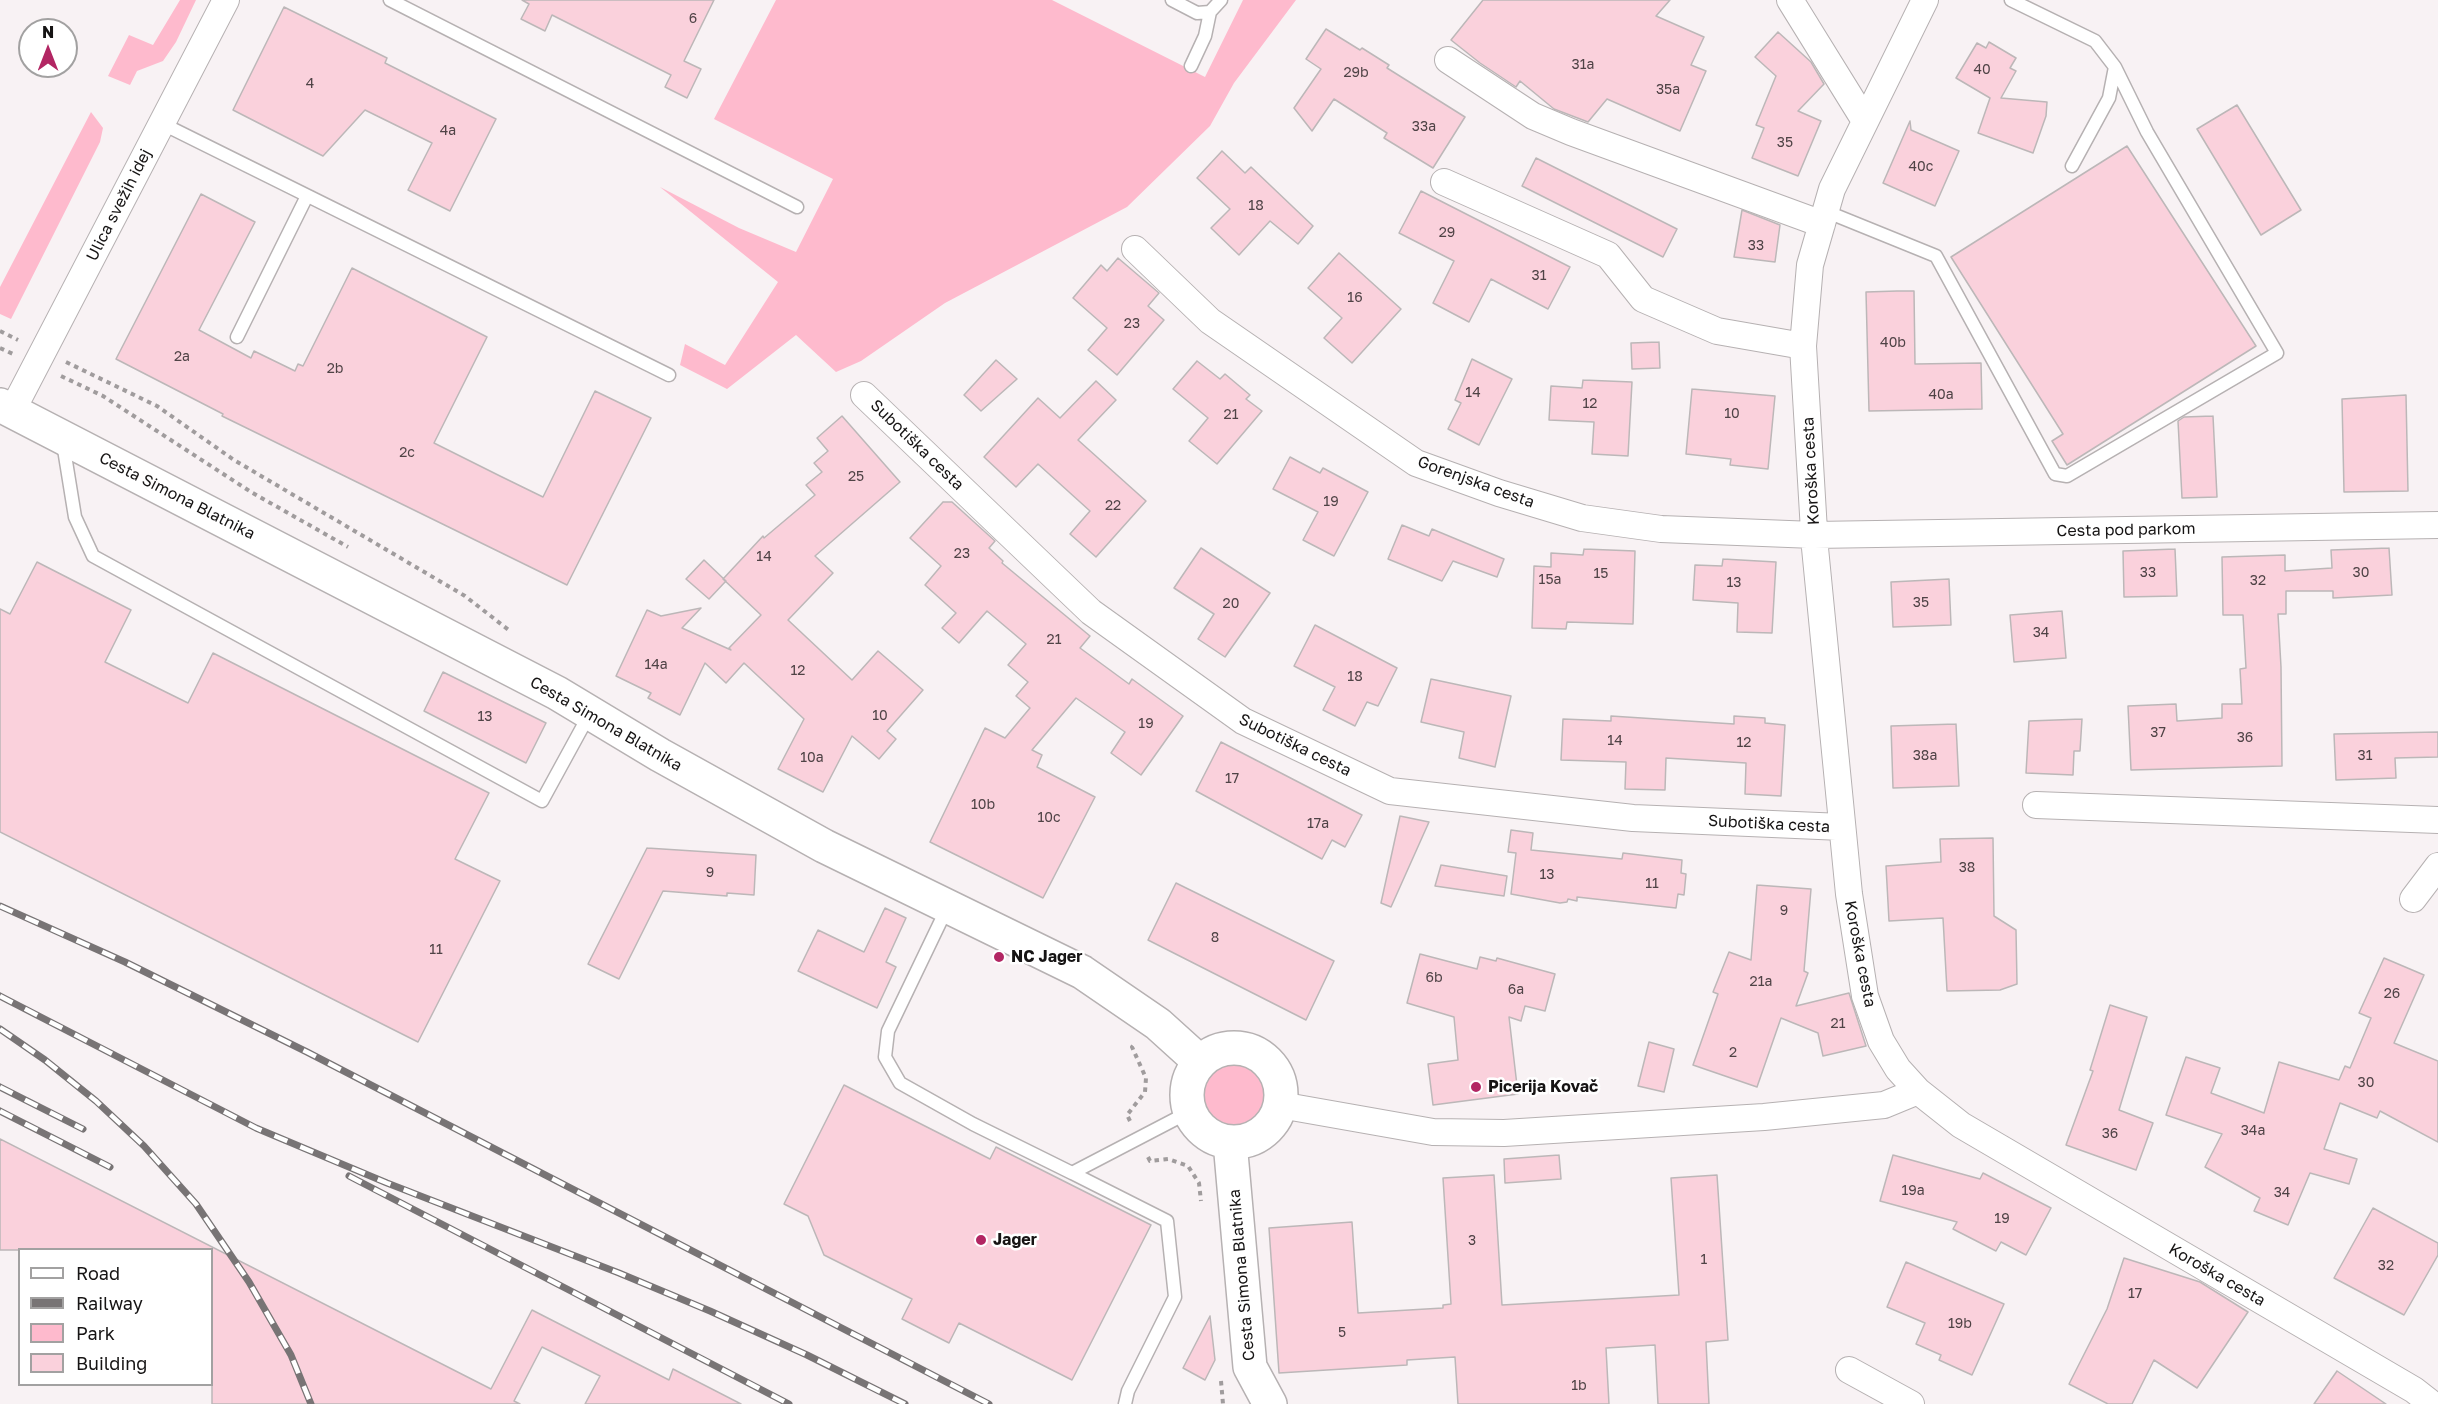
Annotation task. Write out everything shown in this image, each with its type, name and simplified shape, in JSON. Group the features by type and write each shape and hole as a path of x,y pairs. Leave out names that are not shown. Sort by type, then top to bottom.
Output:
{"street":[{"name":"Ulica svežih idej","path":"6,408 43,351 226,0"},
{"path":"1790,0 1865,121"},
{"name":"Koroška cesta","path":"1925,0 1832,189 1810,265 1803,346 1814,535 1849,894 1865,996 1881,1041 1898,1069 1918,1091 1961,1125 2404,1384 2432,1404"},
{"path":"1448,60 1533,116 1561,128 1824,217"},
{"path":"1444,182 1608,255 1643,299 1718,331 1803,346"},
{"name":"Gorenjska cesta","path":"1135,249 1210,321 1416,462 1499,493 1582,518 1661,529 1814,535"},
{"name":"Subotiška cesta","path":"864,394 1091,612 1243,721 1390,791 1633,818 1842,827"},
{"name":"Cesta Simona Blatnika","path":"6,408 557,693 590,714 824,846 1082,972 1158,1024 1200,1062"},
{"name":"Cesta pod parkom","path":"1814,535 2438,525"},
{"path":"2036,805 2438,820"},
{"path":"2413,899 2438,866"},
{"path":"1237,1048 1256,1053 1272,1066 1280,1085 1280,1105 1274,1121 1262,1133 1247,1140 1230,1142 1213,1138 1199,1127 1189,1112 1186,1094 1190,1077 1200,1062 1216,1051 1237,1048"},
{"path":"1280,1105 1433,1132 1504,1133 1764,1117 1884,1105 1918,1091"},
{"name":"Cesta Simona Blatnika","path":"1230,1142 1250,1367 1269,1404"},
{"path":"1849,1370 1911,1404"}],"lane":[{"path":"390,0 797,207"},
{"path":"1172,0 1197,13 1210,12"},
{"path":"1191,66 1205,36 1210,12 1221,0"},
{"path":"1824,217 1936,256 2055,474 2067,476 2277,353 2147,132 2115,67 2095,41 2011,0"},
{"path":"2072,166 2109,98 2115,67"},
{"path":"161,123 669,375"},
{"path":"237,337 307,196"},
{"path":"62,436 75,517 93,556 542,801 590,714"},
{"path":"948,906 888,1031 885,1057 900,1083 973,1124 1167,1221 1175,1297 1128,1391 1125,1404"},
{"path":"1071,1173 1189,1112"}],"path":[{"path":"0,332 157,406 234,460 465,596 516,635"}],"green space":[{"path":"180,0 196,0 176,42 163,61 137,71 130,85 108,76 129,35 153,45"},
{"path":"776,0 1052,0 1205,77 1243,0 1296,0 1234,83 1210,126 1127,207 945,303 861,361 836,372 796,335 727,389 680,365 685,344 725,365 778,282 660,187 739,228 796,252 833,179 714,119"},
{"path":"91,112 103,128 100,142 11,319 0,314 0,287"},
{"path":"1233,1060 1246,1063 1258,1070 1265,1082 1268,1095 1265,1108 1258,1120 1246,1127 1233,1130 1220,1127 1208,1120 1201,1108 1198,1095 1201,1082 1208,1070 1220,1063"}],"building":[{"path":"522,0 714,0 684,61 701,69 687,98 665,87 671,75 552,15 545,31 521,19 529,4"},
{"path":"1483,0 1670,0 1656,16 1704,37 1691,65 1706,71 1680,131 1607,99 1588,122 1554,109 1520,81 1516,87 1451,40"},
{"path":"284,7 387,58 385,63 496,119 450,211 408,190 432,143 365,110 323,156 233,110"},
{"path":"1326,29 1389,65 1387,68 1465,117 1433,168 1384,138 1387,133 1334,99 1312,131 1294,108 1321,69 1306,59"},
{"path":"1778,32 1811,62 1824,84 1798,111 1821,121 1798,176 1752,158 1764,128 1756,125 1776,76 1755,57"},
{"path":"1989,42 2016,58 2010,68 2016,71 2001,98 2047,102 2046,116 2033,153 1978,133 1990,98 1956,78 1977,43 1986,48"},
{"path":"2237,105 2301,210 2261,235 2197,129"},
{"path":"1910,121 1911,130 1959,151 1935,206 1883,183"},
{"path":"2127,146 2256,346 2067,465 2052,441 2063,434 1951,257"},
{"path":"1222,151 1245,173 1251,167 1313,226 1298,244 1270,221 1239,255 1211,228 1230,209 1197,178"},
{"path":"1536,158 1677,229 1663,257 1522,186"},
{"path":"1421,191 1570,267 1548,309 1491,279 1469,322 1433,303 1454,261 1399,233"},
{"path":"201,194 255,222 199,330 251,358 254,351 295,371 298,364 303,366 352,268 487,337 434,443 543,497 595,391 651,418 567,585 222,416 223,414 116,359"},
{"path":"1742,210 1780,225 1775,262 1734,257"},
{"path":"1339,253 1401,309 1352,363 1324,338 1342,318 1308,288"},
{"path":"1118,258 1159,293 1148,306 1164,320 1117,375 1088,350 1107,328 1073,298 1101,265 1107,271"},
{"path":"1914,291 1915,364 1981,363 1982,409 1869,411 1866,292"},
{"path":"1659,342 1660,368 1632,369 1631,343"},
{"path":"1472,359 1512,379 1479,445 1448,429 1461,403 1455,400"},
{"path":"996,360 1017,379 981,411 964,395"},
{"path":"1197,361 1220,379 1225,374 1250,395 1246,399 1262,411 1217,464 1189,441 1208,418 1173,389"},
{"path":"1583,380 1632,382 1628,456 1592,454 1594,422 1549,420 1551,386 1582,388"},
{"path":"1096,381 1116,400 1078,440 1146,501 1096,557 1070,534 1090,511 1038,464 1016,487 984,457 1038,398 1060,418"},
{"path":"1692,389 1775,396 1768,469 1730,465 1731,459 1686,454"},
{"path":"2406,395 2408,491 2344,492 2342,399"},
{"path":"842,416 900,482 815,556 833,573 788,620 852,680 878,651 923,690 887,731 896,739 879,759 852,736 823,792 778,769 804,719 744,663 726,683 705,663 680,715 648,698 651,693 616,676 647,610 661,616 701,608 682,628 731,650 729,648 761,615 723,579 763,536 764,538 815,495 806,485 822,472 814,463 828,451 817,438"},
{"path":"2213,416 2217,497 2182,498 2178,421 2184,417"},
{"path":"1290,457 1320,473 1323,468 1368,492 1334,556 1303,540 1318,512 1273,489"},
{"path":"943,502 952,502 995,541 989,548 1003,561 1002,563 1090,636 1080,648 1129,684 1132,679 1183,716 1141,775 1111,753 1125,732 1076,698 1032,750 1042,755 1037,767 1095,797 1043,898 930,842 985,728 1005,738 1030,708 1016,696 1028,682 1008,665 1026,644 987,611 959,643 942,628 956,613 925,585 941,566 910,538"},
{"path":"1402,525 1429,536 1432,529 1504,559 1497,577 1453,561 1442,581 1388,559"},
{"path":"1201,548 1270,593 1225,657 1198,639 1214,614 1174,588"},
{"path":"2389,548 2392,595 2333,598 2333,591 2286,591 2286,614 2278,614 2282,766 2131,770 2128,706 2176,704 2177,721 2222,718 2222,704 2242,704 2240,669 2246,668 2243,615 2223,615 2222,557 2285,555 2285,571 2332,568 2331,550"},
{"path":"1584,549 1635,551 1633,624 1567,622 1566,629 1532,628 1534,566 1551,567 1551,553 1583,555"},
{"path":"2175,549 2177,596 2124,597 2123,551"},
{"path":"1723,559 1776,562 1772,633 1737,632 1738,603 1693,600 1695,565 1722,566"},
{"path":"704,560 726,581 709,599 686,579"},
{"path":"37,562 131,610 105,662 188,703 213,653 489,793 455,859 500,881 418,1042 0,832 0,609 10,614"},
{"path":"1949,579 1951,625 1893,627 1891,582"},
{"path":"2062,611 2066,658 2014,662 2010,615"},
{"path":"1315,625 1397,668 1378,706 1367,702 1355,726 1323,710 1335,687 1294,666"},
{"path":"443,672 546,723 526,763 424,711"},
{"path":"1431,679 1511,696 1495,767 1459,758 1464,732 1421,722"},
{"path":"1611,716 1734,724 1734,716 1765,718 1765,723 1785,725 1781,796 1745,794 1746,763 1666,758 1665,790 1625,789 1626,762 1561,760 1563,719 1611,721"},
{"path":"2082,719 2080,751 2074,751 2073,775 2026,773 2029,721"},
{"path":"1956,724 1959,786 1893,788 1891,726"},
{"path":"2438,732 2438,757 2395,758 2396,778 2336,780 2334,734"},
{"path":"1221,742 1362,815 1345,847 1332,840 1322,859 1196,791"},
{"path":"1400,816 1429,822 1391,907 1381,903"},
{"path":"1511,830 1533,833 1531,850 1622,859 1623,853 1682,860 1681,873 1686,874 1684,895 1678,894 1676,908 1577,897 1577,901 1568,899 1567,902 1560,903 1511,894 1516,853 1508,852"},
{"path":"1993,838 1994,916 2016,930 2017,984 2000,990 1947,991 1943,918 1889,921 1886,866 1941,862 1940,839"},
{"path":"647,848 756,855 754,895 727,893 727,896 663,891 619,979 588,964"},
{"path":"1441,865 1507,876 1504,896 1435,886"},
{"path":"1176,883 1334,961 1306,1020 1148,940"},
{"path":"1757,885 1811,889 1804,971 1808,973 1796,1006 1849,993 1866,1046 1823,1056 1818,1033 1781,1018 1757,1087 1693,1065 1718,994 1713,992 1729,952 1751,960"},
{"path":"885,908 906,918 886,962 896,967 877,1008 798,971 818,930 864,952"},
{"path":"1420,954 1477,969 1480,957 1496,961 1497,958 1555,974 1545,1011 1525,1006 1521,1021 1509,1017 1518,1094 1433,1105 1428,1064 1458,1060 1454,1017 1407,1003"},
{"path":"2384,958 2424,975 2394,1043 2438,1061 2438,1142 2380,1111 2377,1118 2340,1103 2324,1149 2357,1159 2349,1184 2310,1173 2288,1225 2254,1211 2260,1198 2205,1167 2222,1134 2166,1115 2186,1057 2220,1068 2211,1093 2264,1113 2279,1062 2339,1080 2345,1066 2350,1068 2371,1018 2359,1013"},
{"path":"2110,1005 2147,1017 2119,1110 2153,1123 2136,1170 2066,1145 2093,1071 2090,1070"},
{"path":"1649,1042 1674,1049 1664,1092 1638,1086"},
{"name":"Jager","path":"844,1085 990,1159 996,1147 1151,1225 1072,1380 959,1323 949,1343 902,1319 912,1299 824,1255 808,1216 784,1204"},
{"path":"0,1139 491,1389 532,1310 669,1380 673,1369 741,1404 585,1404 600,1376 542,1347 514,1401 520,1404 212,1404 213,1248 18,1248 18,1250 0,1250"},
{"path":"1559,1155 1561,1179 1505,1183 1504,1159"},
{"path":"1893,1155 1980,1179 1983,1173 2051,1208 2026,1255 2001,1242 1996,1251 1953,1229 1957,1222 1880,1201"},
{"path":"1494,1175 1502,1305 1679,1295 1671,1178 1717,1175 1728,1340 1706,1342 1709,1404 1658,1404 1655,1345 1606,1348 1609,1404 1458,1404 1455,1357 1407,1360 1407,1365 1279,1373 1269,1228 1352,1222 1358,1313 1443,1308 1443,1305 1451,1304 1443,1178"},
{"path":"2373,1208 2438,1243 2438,1255 2404,1315 2334,1278"},
{"path":"2124,1258 2200,1282 2248,1312 2197,1388 2154,1360 2132,1404 2108,1404 2069,1384 2107,1309"},
{"path":"1906,1262 2004,1304 1972,1375 1939,1360 1941,1355 1916,1344 1925,1323 1887,1307"},
{"path":"1210,1316 1215,1360 1205,1380 1183,1368"},
{"path":"2337,1371 2386,1404 2314,1404"}],"railway":[{"path":"0,906 125,962 307,1052 989,1404"},
{"path":"0,996 256,1128 387,1183 619,1273 710,1311 807,1355 905,1404"},
{"path":"0,1029 45,1060 96,1101 144,1146 196,1204 249,1282 291,1355 311,1404"},
{"path":"0,1087 83,1129"},
{"path":"0,1111 110,1167"},
{"path":"349,1176 789,1404"}],"place":[{"name":"NC Jager","path":"999,957"},
{"name":"Picerija Kovač","path":"1476,1087"},
{"name":"Jager","path":"981,1240"}]}
